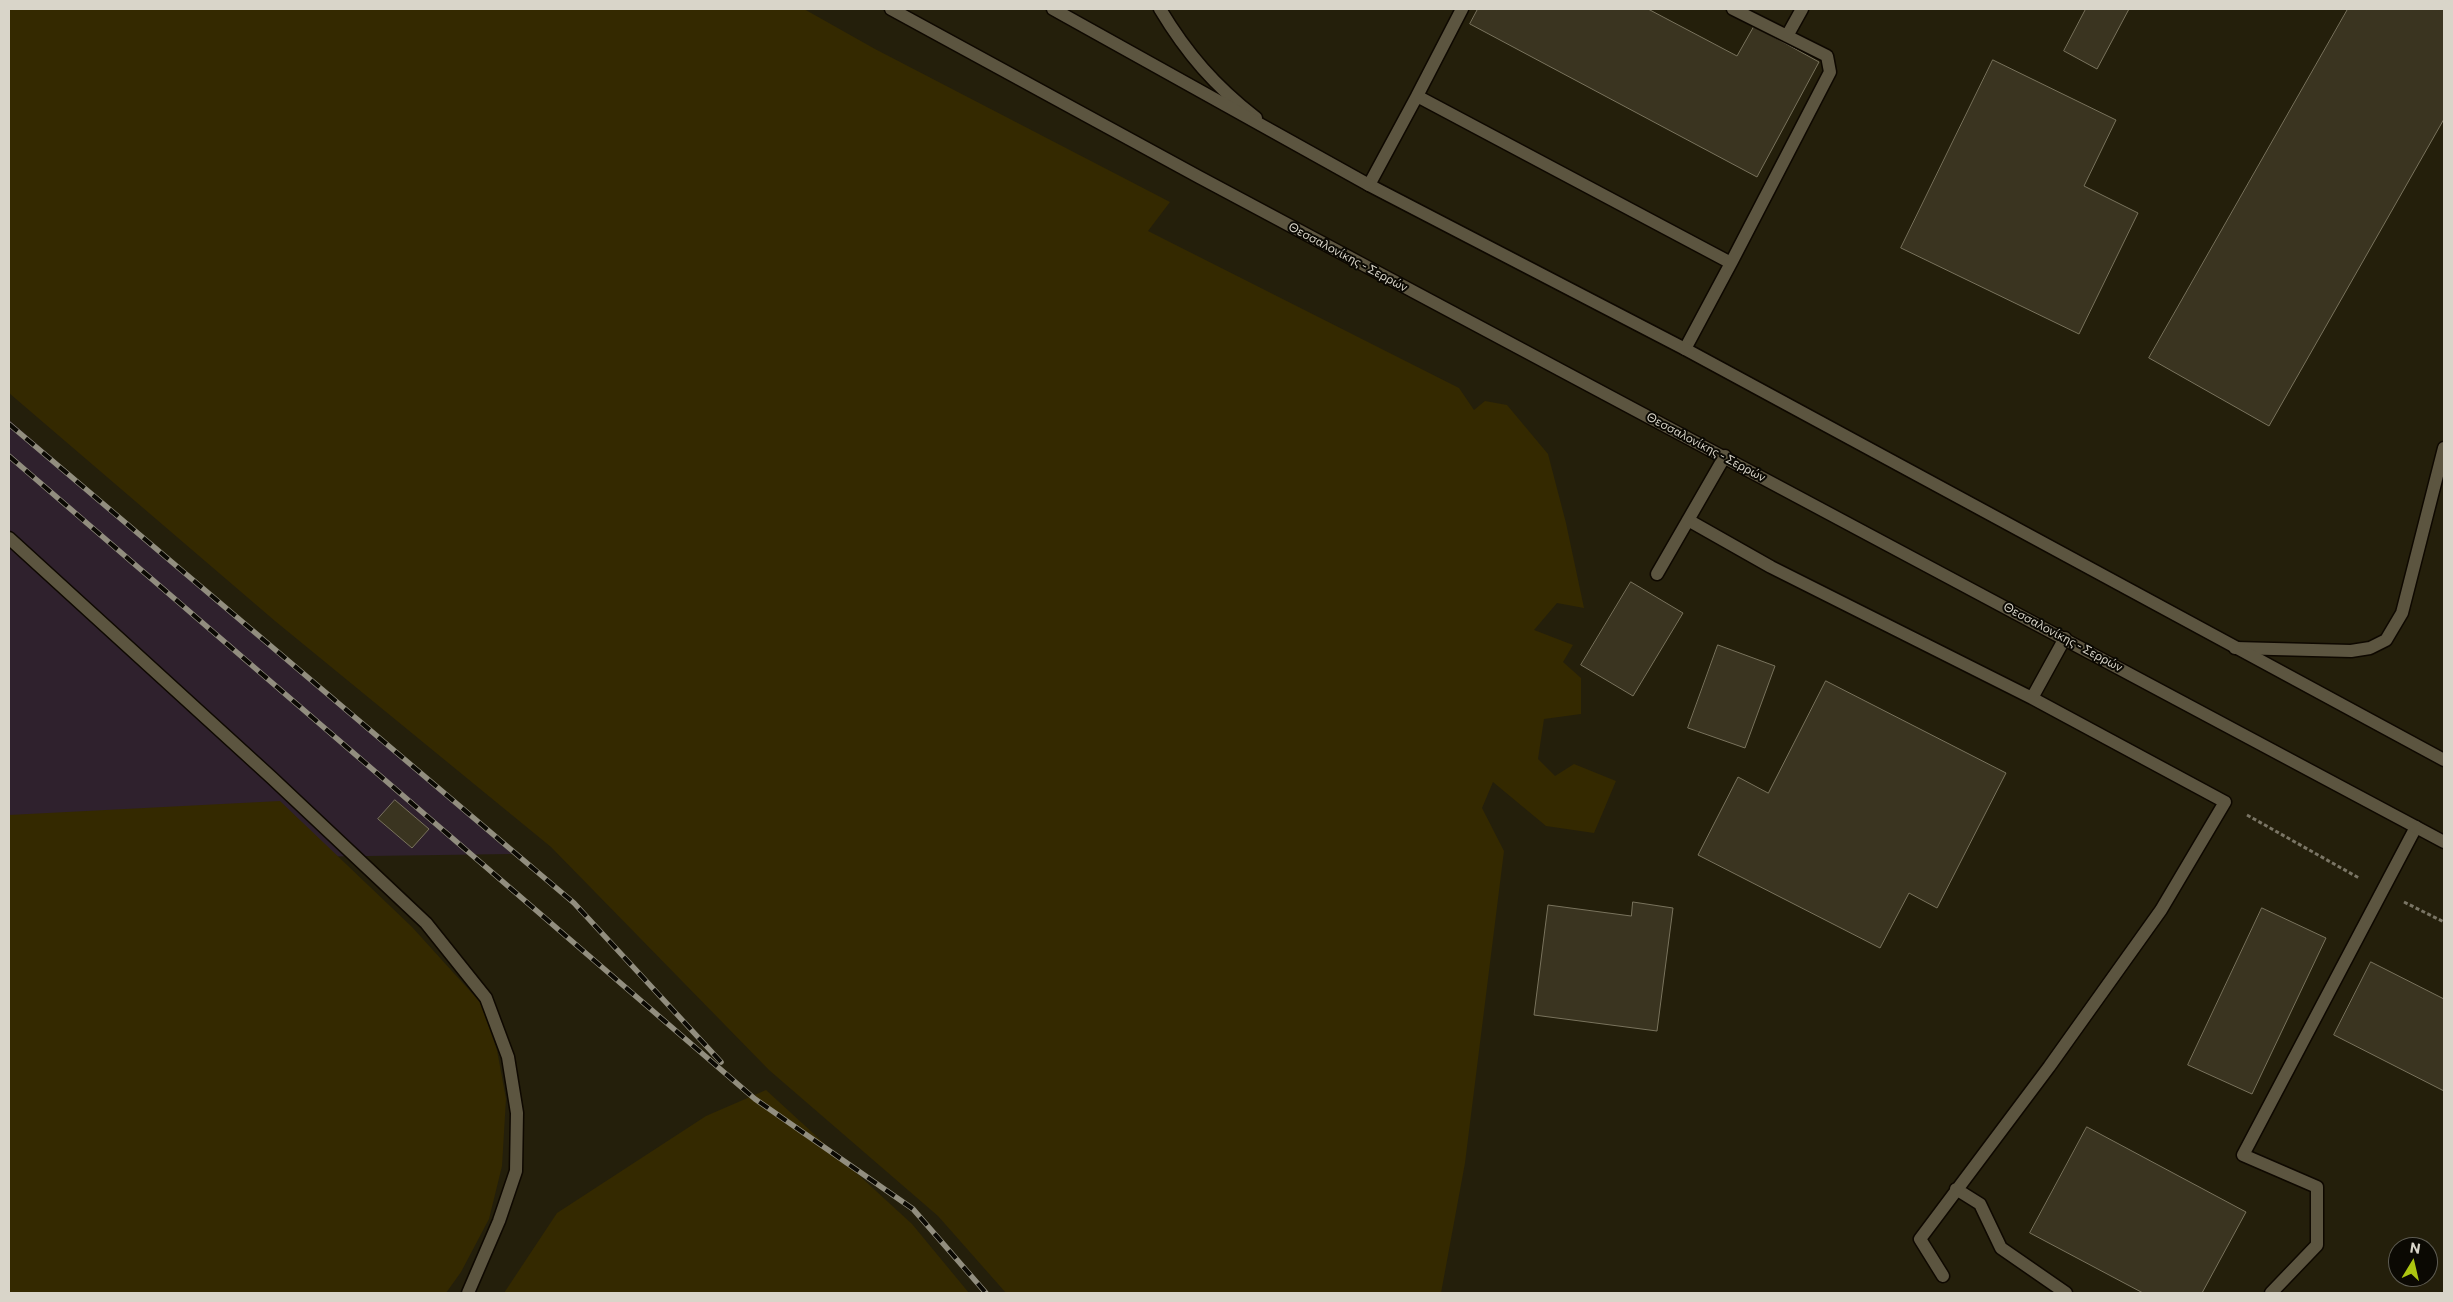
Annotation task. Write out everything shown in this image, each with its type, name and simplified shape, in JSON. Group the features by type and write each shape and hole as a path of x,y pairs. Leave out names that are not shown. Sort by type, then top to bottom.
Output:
{"main road":[{"name":"Θεσσαλονίκης - Σερρών","path":"890,9 1400,285 1724,456 2444,842"},
{"path":"1054,9 1369,185 1685,349 2444,760"},
{"path":"1160,9 1184,46 1224,92 1274,132"},
{"path":"1369,185 1462,9"},
{"path":"1685,349 1830,72 1827,56 1732,9"},
{"path":"1787,36 1802,9"},
{"path":"1417,96 1731,263"},
{"path":"2235,648 2351,651 2370,648 2386,640 2402,613 2444,448"},
{"path":"1657,574 1724,456"},
{"path":"1688,520 1771,567 2032,698 2225,802 2161,910 2049,1067 1920,1239 1943,1276"},
{"path":"9,538 272,778 426,923 486,998 508,1057 518,1113 516,1171 499,1221 468,1293"},
{"path":"2032,698 2065,638"},
{"path":"2271,1293 2317,1245 2317,1187 2243,1155 2416,826"},
{"path":"1956,1189 1980,1204 2001,1248 2066,1293"}],"path":[{"path":"2225,802 2382,891 2444,922"}],"shaded area":[{"path":"9,9 804,9 875,49 1170,202 1148,231 1459,388 1474,410 1485,401 1507,405 1548,454 1566,523 1584,608 1557,603 1534,630 1573,645 1563,662 1581,678 1581,714 1544,719 1538,759 1555,776 1574,764 1616,781 1594,833 1546,826 1493,782 1482,808 1504,851 1465,1163 1441,1293 1006,1293 938,1216 769,1070 551,847 275,621 9,393"},
{"path":"9,420 512,854 9,861"},
{"path":"280,801 412,927 480,1002 497,1050 506,1099 502,1166 489,1219 461,1272 446,1293 9,1293 9,815"},
{"path":"766,1090 912,1224 969,1293 504,1293 557,1213 706,1116"}],"building":[{"path":"1478,9 1648,9 1737,56 1754,26 1819,62 1757,177 1470,24"},
{"path":"2086,9 2129,9 2097,69 2064,51"},
{"path":"2348,9 2444,9 2444,119 2269,426 2149,358"},
{"path":"1993,60 2116,120 2084,186 2138,213 2079,334 1901,248"},
{"path":"1631,582 1683,613 1633,696 1581,665"},
{"path":"1718,645 1775,666 1745,748 1688,728"},
{"path":"1826,681 2006,773 1937,908 1909,893 1880,948 1698,855 1738,777 1768,793"},
{"path":"395,800 429,829 412,848 378,819"},
{"path":"1633,902 1673,908 1657,1031 1534,1015 1548,905 1631,916"},
{"path":"2262,908 2326,938 2252,1094 2188,1065"},
{"path":"2371,962 2444,999 2444,1091 2334,1035"},
{"path":"2087,1127 2246,1212 2202,1293 2143,1293 2030,1233"}],"railway":[{"path":"9,424 574,903 721,1062"},
{"path":"9,456 755,1099 913,1209 986,1293"}]}
